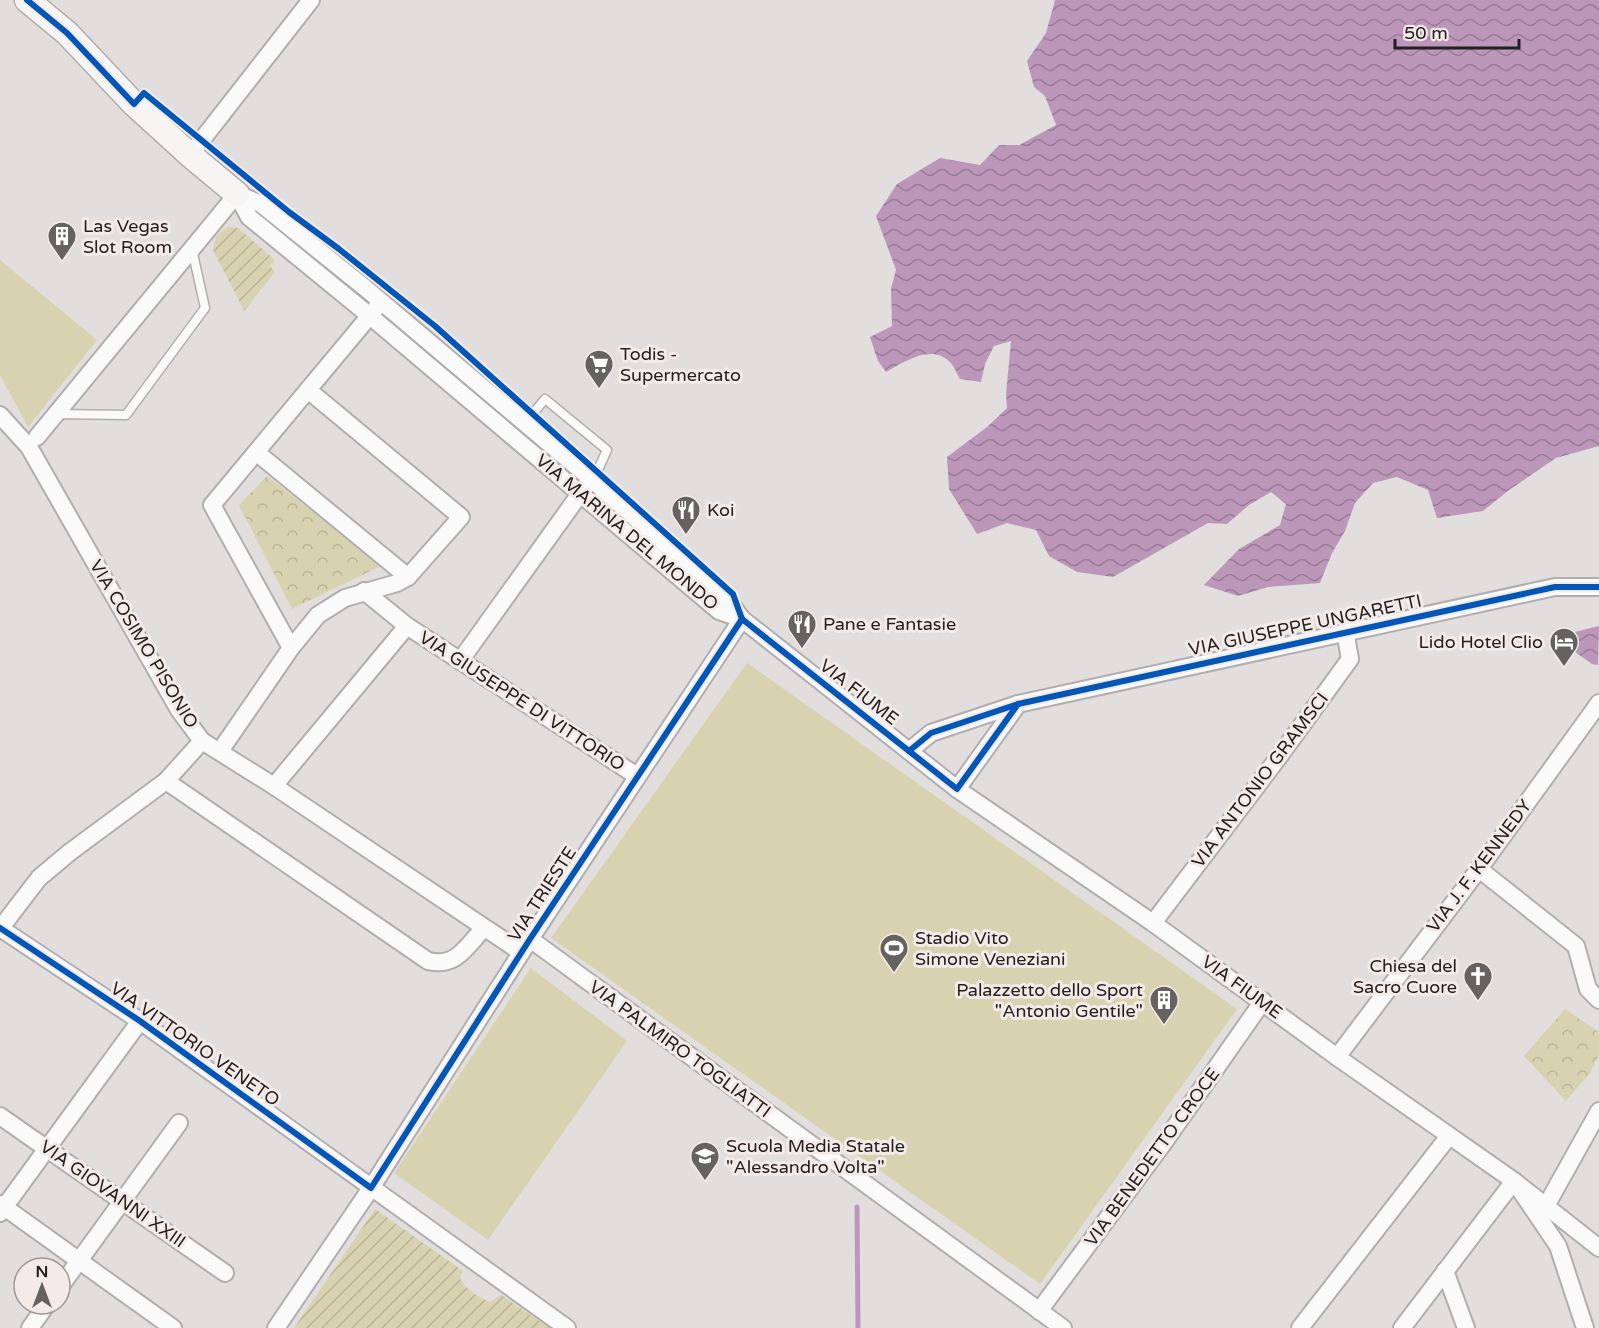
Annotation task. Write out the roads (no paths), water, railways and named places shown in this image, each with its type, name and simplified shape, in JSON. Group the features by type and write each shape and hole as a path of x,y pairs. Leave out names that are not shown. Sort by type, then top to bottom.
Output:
{"street":[{"name":"VIA MARINA DEL MONDO","path":"27,0 67,33 134,104 190,155 237,194 261,204 382,302 591,478 728,600 742,619"},
{"path":"190,155 311,0"},
{"name":"VIA MARINA DEL MONDO","path":"237,194 249,217 580,492 719,611 742,619"},
{"path":"37,437 237,194"},
{"path":"291,648 212,505 382,302"},
{"path":"220,752 291,648 318,615 338,601 364,591 397,583 408,577 461,517 308,390"},
{"name":"VIA COSIMO PISONIO","path":"0,415 29,447 179,710 202,741 274,786 484,928 526,946"},
{"path":"256,452 408,577"},
{"path":"460,661 591,478"},
{"name":"VIA GIUSEPPE UNGARETTI","path":"909,751 931,733 1018,704 1555,587 1599,587"},
{"name":"VIA GIUSEPPE DI VITTORIO","path":"364,591 407,626 637,776"},
{"name":"VIA FIUME","path":"742,619 957,789 1153,923 1337,1057 1514,1181 1599,1248"},
{"name":"VIA TRIESTE","path":"276,1328 371,1188 526,946 742,619"},
{"name":"VIA GIUSEPPE DI VITTORIO","path":"274,786 407,626"},
{"name":"VIA ANTONIO GRAMSCI","path":"1153,923 1350,659 1345,631"},
{"name":"VIA J. F. KENNEDY","path":"1337,1057 1479,869 1599,703"},
{"path":"957,789 1018,704"},
{"path":"0,928 39,878 70,852 166,781 202,741"},
{"path":"166,781 428,961 447,963 455,959 484,928"},
{"path":"1479,869 1576,946 1588,989 1599,1000"},
{"name":"VIA VITTORIO VENETO","path":"0,928 140,1021 567,1328"},
{"name":"VIA PALMIRO TOGLIATTI","path":"526,946 1063,1328"},
{"name":"VIA BENEDETTO CROCE","path":"1039,1311 1165,1141 1263,1002"},
{"path":"140,1021 1,1208 173,1328"},
{"path":"1546,1206 1599,1111"},
{"name":"VIA GIOVANNI XXIII","path":"0,1116 225,1273"},
{"path":"72,1271 178,1123"},
{"path":"1300,1328 1449,1136"},
{"path":"1402,1328 1514,1181 1558,1246 1585,1328"},
{"path":"1445,1271 1466,1328"}],"lane":[{"path":"56,414 126,415 205,308 192,248"},
{"path":"525,423 545,399 607,450 597,472 591,478"}],"water":[{"path":"1055,0 1599,0 1599,446 1556,458 1483,511 1437,518 1428,490 1397,477 1373,483 1355,503 1345,531 1332,553 1320,583 1268,587 1238,596 1204,585 1239,549 1280,525 1286,504 1271,492 1249,505 1227,524 1208,523 1113,577 1077,572 1049,556 1036,530 1007,523 977,534 949,489 947,457 987,427 1007,408 1006,394 1011,341 994,346 985,364 981,382 960,379 950,362 935,354 918,356 886,372 878,361 870,337 892,326 891,288 896,270 876,216 897,184 940,158 980,165 999,145 1019,145 1056,125 1045,96 1034,87 1027,61 1046,33"},
{"path":"1599,626 1598,665 1592,664 1554,637"}],"waterway":[{"path":"857,1207 858,1328"}],"place":[{"name":"Las Vegas Slot Room","path":"62,262"},
{"name":"Todis - Supermercato","path":"599,390"},
{"name":"Koi","path":"686,536"},
{"name":"Pane e Fantasie","path":"802,650"},
{"name":"Lido Hotel Clio","path":"1564,668"},
{"name":"Stadio Vito Simone Veneziani","path":"894,974"},
{"name":"Chiesa del Sacro Cuore","path":"1478,1002"},
{"name":"Palazzetto dello Sport \"Antonio Gentile\"","path":"1164,1026"},
{"name":"Scuola Media Statale \"Alessandro Volta\"","path":"705,1182"}]}
